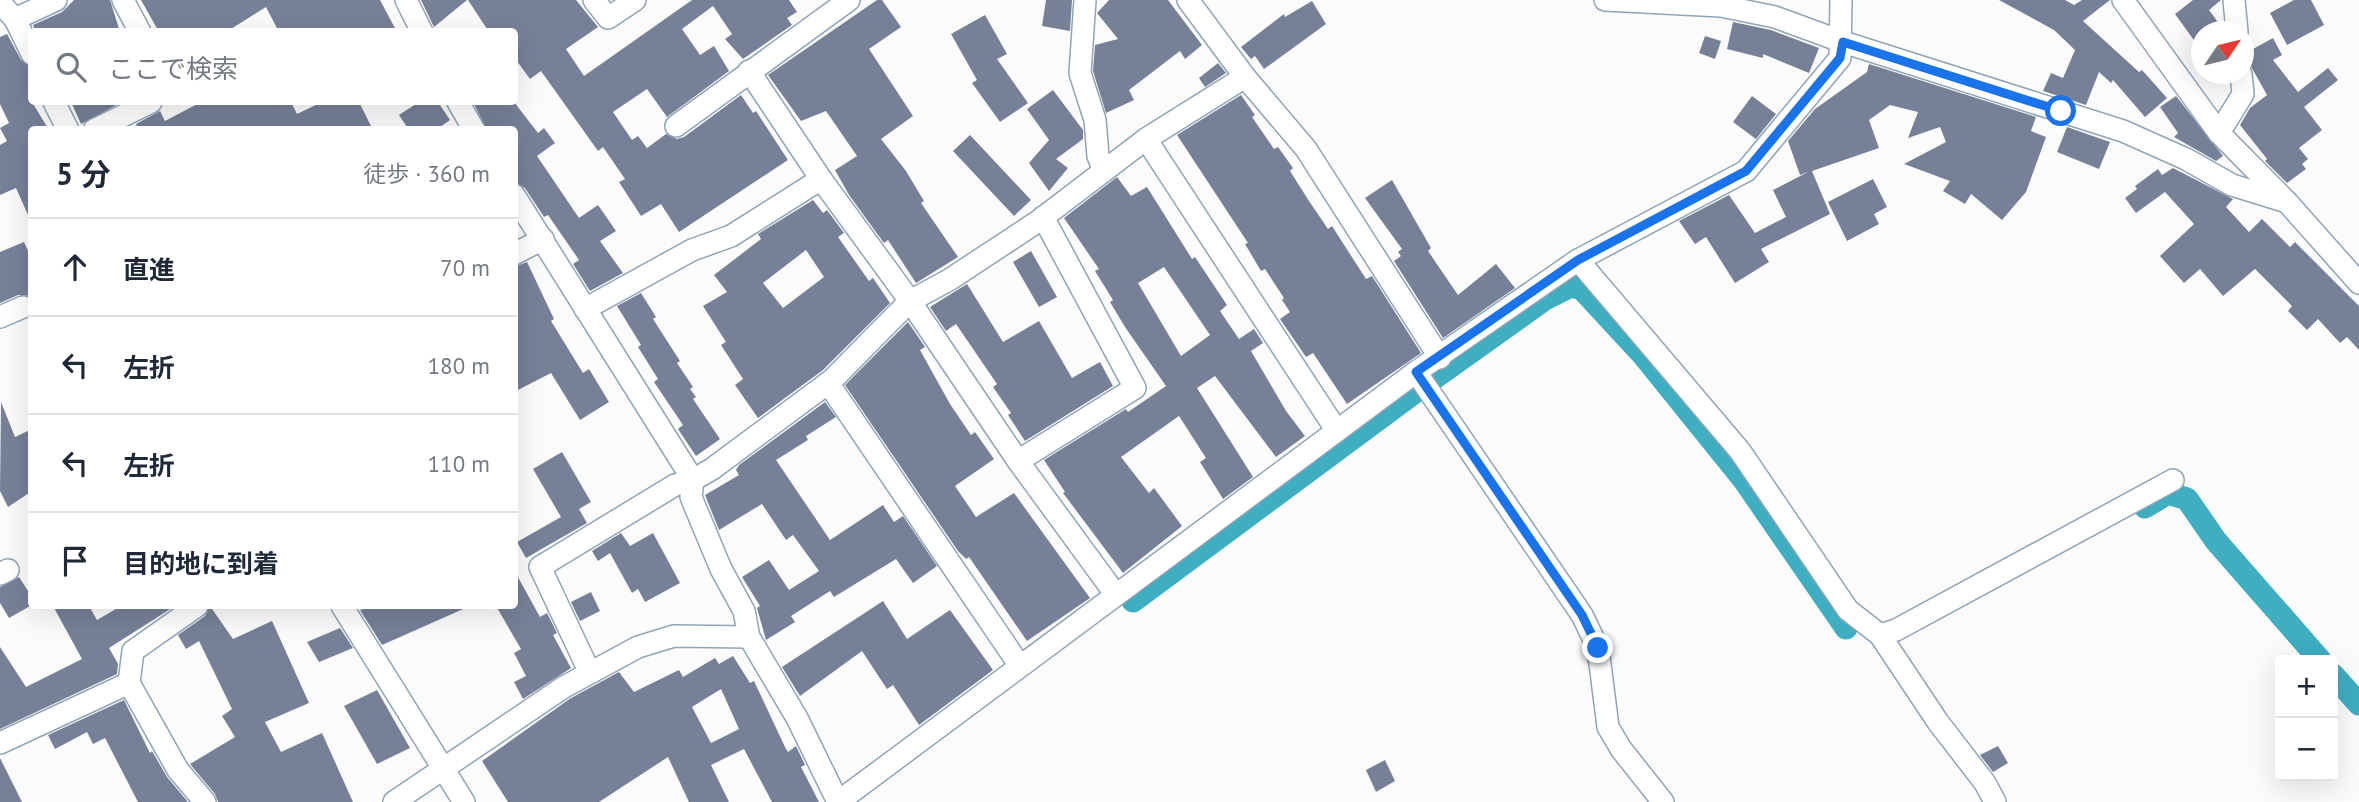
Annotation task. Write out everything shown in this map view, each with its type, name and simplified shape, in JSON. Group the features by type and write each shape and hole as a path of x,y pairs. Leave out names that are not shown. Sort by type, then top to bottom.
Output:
{"street":[{"path":"28,48 4,9 56,0"},
{"path":"123,0 138,28"},
{"path":"407,0 420,28"},
{"path":"594,0 608,18 635,0"},
{"path":"676,126 849,0"},
{"path":"1085,0 1080,73 1095,120 1098,156 1103,169"},
{"path":"1188,0 1245,77 1306,149 1440,358"},
{"path":"1605,0 1721,6 1775,17 1843,42 2123,131 2186,159 2232,185 2287,202"},
{"path":"518,201 693,480 691,497 720,569 744,611 748,637 797,718 838,802 1416,372 1440,358 1578,260 1746,171 1840,58 1843,42 1841,0"},
{"path":"2123,0 2219,133 2287,202 2359,284"},
{"path":"2234,0 2236,21"},
{"path":"750,71 821,179 910,301 1018,461 1116,594"},
{"path":"589,671 540,568 676,485 693,480 828,383 910,301 949,280 1042,217 1146,139 1245,77"},
{"path":"2219,133 2243,94 2242,84"},
{"path":"56,105 66,126"},
{"path":"102,126 145,105"},
{"path":"460,105 472,126"},
{"path":"1146,139 1337,431"},
{"path":"585,309 692,250 731,236 821,179"},
{"path":"1018,461 1135,388 1042,217"},
{"path":"518,252 542,239"},
{"path":"1578,260 1740,451 1848,610 1880,635 1938,722 1985,783 1995,802"},
{"path":"0,317 23,307"},
{"path":"1416,372 1582,615 1598,648 1608,727 1621,749 1663,802"},
{"path":"828,383 1020,666"},
{"path":"1880,635 1896,630 2173,480"},
{"path":"193,609 133,651 129,683 178,770 205,802"},
{"path":"344,609 464,802"},
{"path":"394,802 589,671 638,647 674,636 748,637"},
{"path":"0,743 129,683"}],"building":[{"path":"74,0 110,0 119,28 34,28 33,25 62,12"},
{"path":"141,0 380,0 395,28 277,28 266,7 232,28 157,28"},
{"path":"421,0 467,0 434,27"},
{"path":"468,0 576,0 598,27 566,49 584,76 692,0 789,0 797,12 787,18 792,25 743,59 725,39 732,34 713,6 682,29 700,55 714,46 729,71 667,117 647,89 613,112 632,140 638,136 647,148 666,134 677,139 684,137 741,95 753,113 756,111 788,160 679,232 661,204 641,216 619,182 625,179 603,147 598,151 541,71 530,79 518,62 518,28 486,28"},
{"path":"877,0 882,0 901,27 869,49 913,116 881,139 906,171 924,201 921,203 958,257 916,283 888,240 884,243 849,195 835,170 857,156 826,111 801,121 768,75"},
{"path":"1046,0 1072,0 1070,31 1042,26"},
{"path":"1109,0 1168,0 1202,45 1185,59 1180,51 1129,90 1134,100 1106,113 1093,71 1095,45 1118,39 1097,13"},
{"path":"1999,0 2065,0 2074,5 2082,0 2110,0 2083,21 2139,72 2142,70 2167,98 2145,117 2113,80 2111,83 2099,72 2086,105 2043,91 2051,73 2063,78 2075,50 2054,30"},
{"path":"2193,0 2221,0 2209,10 2217,21 2191,21 2191,36 2175,14"},
{"path":"2294,0 2311,0 2324,25 2287,45 2270,13"},
{"path":"1312,1 1326,24 1264,69 1255,56 1251,59 1241,47 1284,14 1285,17"},
{"path":"985,15 1007,54 997,59 1028,103 1000,122 972,83 977,80 951,34"},
{"path":"1733,22 1771,30 1819,48 1809,73 1763,54 1763,58 1727,49"},
{"path":"7,34 21,60 28,64 28,105 34,105 47,126 28,126 28,215 16,188 0,195 0,145 7,141 0,128 9,123 0,104 0,37"},
{"path":"1705,36 1721,41 1715,59 1699,53"},
{"path":"2273,38 2282,55 2273,60 2298,92 2328,68 2338,80 2304,107 2322,130 2299,148 2308,159 2302,164 2306,169 2287,183 2265,161 2267,159 2240,125 2250,108 2267,95 2254,72 2254,48"},
{"path":"1218,63 1226,73 1205,87 1199,78"},
{"path":"1869,64 2036,117 2031,131 2046,137 2026,192 2002,220 1971,194 1965,204 1943,191 1950,181 1904,164 1946,142 1940,127 1908,138 1918,112 1890,105 1869,120 1879,148 1812,171 1830,214 1761,249 1769,262 1735,283 1706,237 1695,244 1679,221 1729,195 1755,233 1786,217 1773,190 1808,172 1800,175 1788,141 1815,109 1867,72"},
{"path":"1053,90 1083,130 1083,139 1056,159 1068,168 1049,191 1029,163 1049,140 1027,109"},
{"path":"1241,95 1274,149 1278,147 1293,168 1290,171 1328,229 1332,226 1366,279 1372,276 1421,353 1347,404 1313,353 1306,357 1280,319 1290,312 1282,300 1284,298 1265,269 1261,271 1245,244 1248,243 1177,135"},
{"path":"1752,96 1776,114 1756,139 1733,122"},
{"path":"2176,96 2223,156 2216,161 2174,137 2178,133 2160,107"},
{"path":"72,105 116,105 81,124"},
{"path":"195,105 292,105 297,114 316,105 360,105 371,126 136,124 160,111 165,121"},
{"path":"414,105 440,105 450,120 442,126 406,126 399,115"},
{"path":"474,105 516,105 538,133 544,128 555,143 537,156 579,218 598,205 616,231 600,241 623,273 590,291 573,264 579,260 548,215 544,217 525,188 518,184 518,126 485,126"},
{"path":"2067,127 2110,142 2099,169 2057,152"},
{"path":"970,135 1031,200 1014,216 953,151"},
{"path":"2173,168 2233,199 2226,207 2249,232 2262,219 2290,247 2295,242 2359,306 2359,350 2347,337 2340,343 2318,319 2307,330 2288,311 2292,306 2255,269 2223,296 2200,269 2184,283 2160,256 2194,224 2165,192 2136,213 2125,198 2137,189 2135,186 2158,169 2162,175"},
{"path":"1117,177 1131,196 1147,187 1192,259 1195,257 1227,305 1220,311 1239,339 1254,329 1263,343 1251,351 1286,411 1305,436 1276,457 1215,376 1197,388 1253,477 1223,499 1200,462 1206,458 1179,416 1121,457 1149,493 1154,488 1182,526 1123,573 1063,493 1065,492 1044,460 1126,409 1128,412 1166,386 1125,327 1110,302 1113,300 1095,271 1099,269 1064,218","holes":["1164,267 1210,335 1181,356 1138,283"]},
{"path":"1873,179 1887,207 1874,214 1879,224 1847,241 1828,202"},
{"path":"1392,180 1431,248 1428,251 1458,295 1496,264 1515,288 1443,338 1394,261 1401,256 1398,252 1402,249 1365,198"},
{"path":"813,200 823,213 827,210 844,233 838,237 869,281 873,278 890,303 823,370 758,418 735,385 743,379 721,345 726,342 703,306 727,292 714,275 761,239 758,234","holes":["806,250 824,277 783,308 763,283"]},
{"path":"24,242 28,250 28,296 18,295 0,303 0,252"},
{"path":"1031,251 1057,297 1039,307 1013,262"},
{"path":"527,262 554,319 551,321 583,373 589,369 609,402 580,420 551,373 518,390 518,265"},
{"path":"967,284 1003,342 1039,321 1072,378 1100,362 1113,386 1025,441 1008,415 1011,413 993,387 997,384 956,324 946,331 930,307"},
{"path":"641,293 656,317 653,319 680,361 677,363 693,387 690,389 696,397 693,399 720,439 696,456 678,429 683,425 654,382 658,379 617,306"},
{"path":"908,322 925,347 920,350 950,404 971,435 975,432 994,459 955,486 976,517 1014,493 1090,598 1027,641 969,557 966,559 958,551 845,385"},
{"path":"1,402 15,437 28,431 28,494 8,507 0,491"},
{"path":"825,402 836,417 806,436 808,440 776,460 830,540 883,505 894,522 903,516 937,566 913,583 896,559 834,597 830,591 791,616 795,622 766,640 757,608 760,606 742,577 769,560 789,590 819,571 793,535 786,540 762,504 719,530 705,495 739,475 736,470 739,465"},
{"path":"562,452 591,502 579,509 587,523 526,558 518,541 561,517 533,469"},
{"path":"621,533 630,546 653,533 680,583 645,602 638,589 632,593 610,553 598,561 592,551"},
{"path":"19,577 28,591 28,607 9,618 0,603 0,587"},
{"path":"518,577 540,617 547,613 557,633 553,635 571,668 523,699 514,682 526,676 514,653 521,649 498,609 518,609"},
{"path":"591,592 600,611 580,621 571,602"},
{"path":"883,601 907,639 950,610 993,670 919,725 893,685 887,689 862,651 800,696 782,667"},
{"path":"55,609 91,609 97,620 116,609 170,609 109,648 118,664 117,674 0,729 0,647 26,687 82,659"},
{"path":"208,609 212,609 233,639 272,621 309,703 265,722 281,752 322,733 353,802 218,802 215,794 190,764 235,737 222,716 232,709 199,641 186,649 178,635 205,616"},
{"path":"363,609 463,609 382,645 360,610"},
{"path":"340,628 353,648 319,662 307,642"},
{"path":"733,656 750,683 754,681 788,752 796,746 805,765 801,767 819,802 772,802 744,749 711,765 729,802 689,802 668,757 599,802 508,802 482,761 571,698 619,672 634,692 679,670 683,677 715,658 719,664","holes":["721,689 739,729 711,743 692,707"]},
{"path":"377,690 410,748 377,764 344,706"},
{"path":"124,700 150,753 152,751 167,777 188,802 138,802 105,738 93,744 87,732 55,749 48,735"},
{"path":"1998,746 2008,763 1993,772 1980,755"},
{"path":"0,758 22,802 0,802"},
{"path":"1385,760 1395,781 1376,792 1366,770"}],"waterway":[{"path":"1433,379 1545,299 1571,286 1582,289 1644,356 1744,480 1846,628"},
{"path":"1133,601 1415,392"},
{"path":"2145,507 2168,493 2187,499 2216,541 2316,655"},
{"path":"2338,681 2359,704"}],"route":[{"path":"1598,648 1582,615 1507,510 1416,372 1440,358 1578,260 1746,171 1840,58 1843,42 2061,111"}]}
